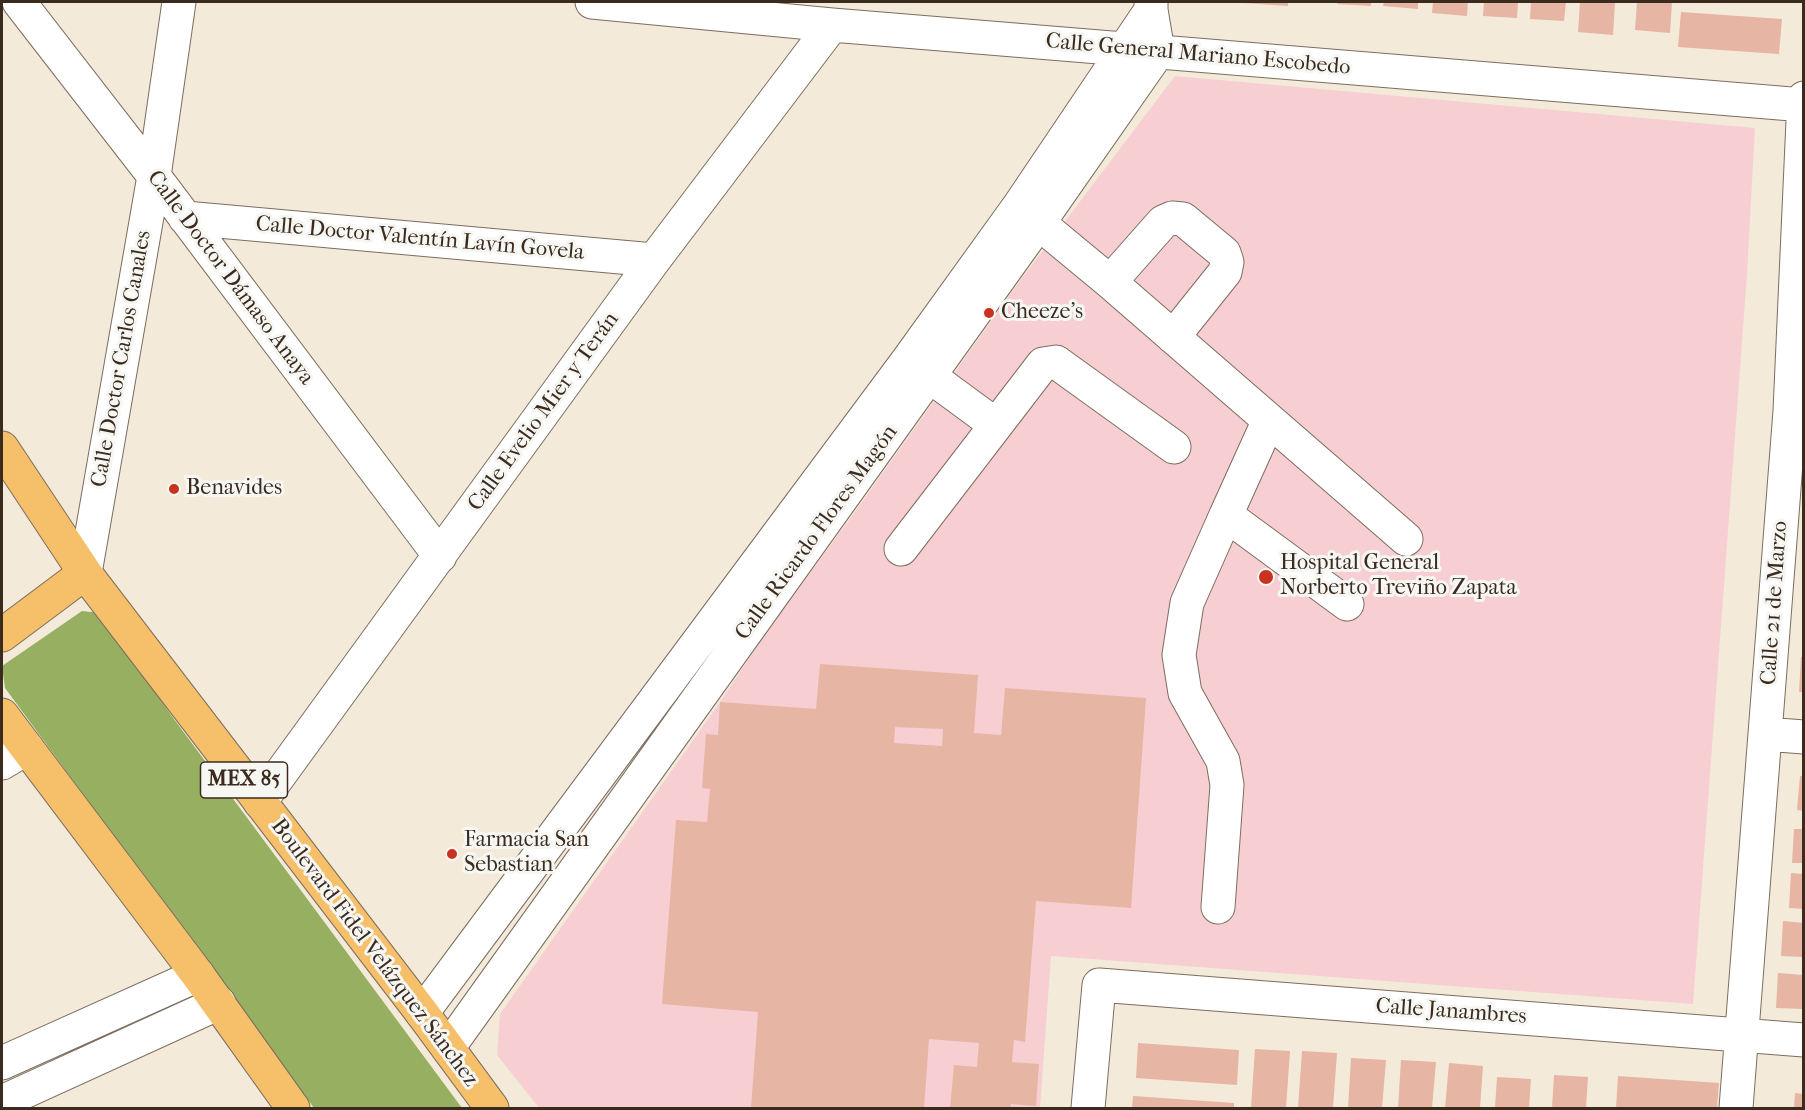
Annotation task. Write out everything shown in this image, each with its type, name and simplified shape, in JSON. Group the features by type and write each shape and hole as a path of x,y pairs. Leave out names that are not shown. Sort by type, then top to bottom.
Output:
{"main road":[{"name":"Boulevard Fidel Velázquez Sánchez","path":"2,448 85,573 422,1013 492,1108"},
{"path":"2,635 85,573"},
{"path":"2,715 14,756 198,975 292,1108"}],"street":[{"name":"Calle Doctor Dámaso Anaya","path":"19,2 440,556"},
{"name":"Calle Doctor Carlos Canales","path":"85,573 153,176 179,2"},
{"name":"Calle General Mariano Escobedo","path":"592,2 832,25 1803,103"},
{"name":"Calle Ricardo Flores Magón","path":"1029,215 1151,6"},
{"name":"Calle Ricardo Flores Magón","path":"448,1048 688,712 918,368 1029,215 1158,52 1151,6"},
{"name":"Calle Evelio Mier y Terán","path":"260,802 654,260 832,25"},
{"name":"Calle 21 de Marzo","path":"1736,1108 1766,734 1797,412 1803,103"},
{"path":"1029,215 1110,282 1406,539"},
{"name":"Calle Doctor Valentín Lavín Govela","path":"185,218 654,260"},
{"path":"1110,282 1163,222 1172,218 1183,219 1224,253 1227,262 1226,272 1173,337"},
{"path":"901,549 1043,364 1056,362 1174,447"},
{"name":"Calle Ricardo Flores Magón","path":"422,1013 661,691 918,368"},
{"path":"918,368 996,425"},
{"path":"1218,907 1227,785 1222,761 1185,693 1179,655 1187,603 1269,420"},
{"path":"1227,515 1347,604"},
{"path":"661,691 688,712"},
{"path":"1766,734 1803,737"},
{"path":"2,1063 198,975"},
{"name":"Calle Janambres","path":"1088,1108 1099,985 1803,1040"},
{"path":"2,1102 219,1003"}],"shaded area":[{"name":"Hospital General Norberto Treviño Zapata","path":"1175,76 1755,128 1747,274 1693,1004 1051,956 1040,1108 539,1108 497,1055 500,1014 720,702 768,630 1016,286"}],"green space":[{"path":"82,611 101,613 171,715 462,1108 314,1108 5,688 2,666"}],"building":[{"path":"1288,2 1288,6 1243,3"},
{"path":"1337,2 1371,2 1371,6 1337,4"},
{"path":"1384,2 1418,2 1418,9 1383,6"},
{"path":"1433,2 1468,2 1467,16 1432,13"},
{"path":"1484,2 1518,2 1517,18 1483,16"},
{"path":"1531,2 1566,2 1564,21 1530,19"},
{"path":"1580,2 1615,2 1613,35 1578,32"},
{"path":"1637,2 1672,2 1670,33 1635,30"},
{"path":"1681,12 1782,19 1779,54 1678,47"},
{"path":"1801,657 1804,657 1804,692 1799,692"},
{"path":"820,664 978,675 974,733 1001,735 1005,688 1146,698 1131,908 1036,901 1025,1042 1014,1040 1012,1062 1039,1064 1036,1106 1011,1104 1010,1108 950,1108 954,1065 977,1067 979,1043 929,1039 924,1108 751,1108 758,1012 662,1004 676,820 707,822 710,789 702,788 706,734 718,735 720,702 816,709","holes":["895,727 943,729 942,746 894,743"]},
{"path":"1800,776 1804,776 1804,811 1797,810"},
{"path":"1794,829 1804,829 1804,863 1792,863"},
{"path":"1791,873 1804,874 1804,909 1789,908"},
{"path":"1783,921 1804,923 1804,957 1781,956"},
{"path":"1778,973 1804,975 1804,1009 1776,1008"},
{"path":"1138,1043 1239,1050 1237,1085 1136,1078"},
{"path":"1255,1049 1290,1051 1286,1108 1251,1108"},
{"path":"1302,1051 1337,1053 1333,1108 1298,1108"},
{"path":"1351,1058 1386,1060 1382,1108 1348,1108"},
{"path":"1401,1060 1436,1062 1432,1108 1398,1108"},
{"path":"1449,1063 1483,1066 1480,1108 1445,1108"},
{"path":"1554,1075 1588,1077 1586,1108 1552,1108"},
{"path":"1618,1076 1719,1083 1717,1108 1616,1108"},
{"path":"1497,1077 1531,1079 1529,1108 1495,1108"},
{"path":"1795,1093 1804,1094 1804,1108 1794,1108"},
{"path":"1133,1096 1234,1103 1234,1108 1132,1108"}],"place":[{"name":"Cheeze's","path":"989,313"},
{"name":"Benavides","path":"174,489"},
{"name":"Hospital General Norberto Treviño Zapata","path":"1266,577"},
{"name":"Farmacia San Sebastian","path":"452,854"}]}
